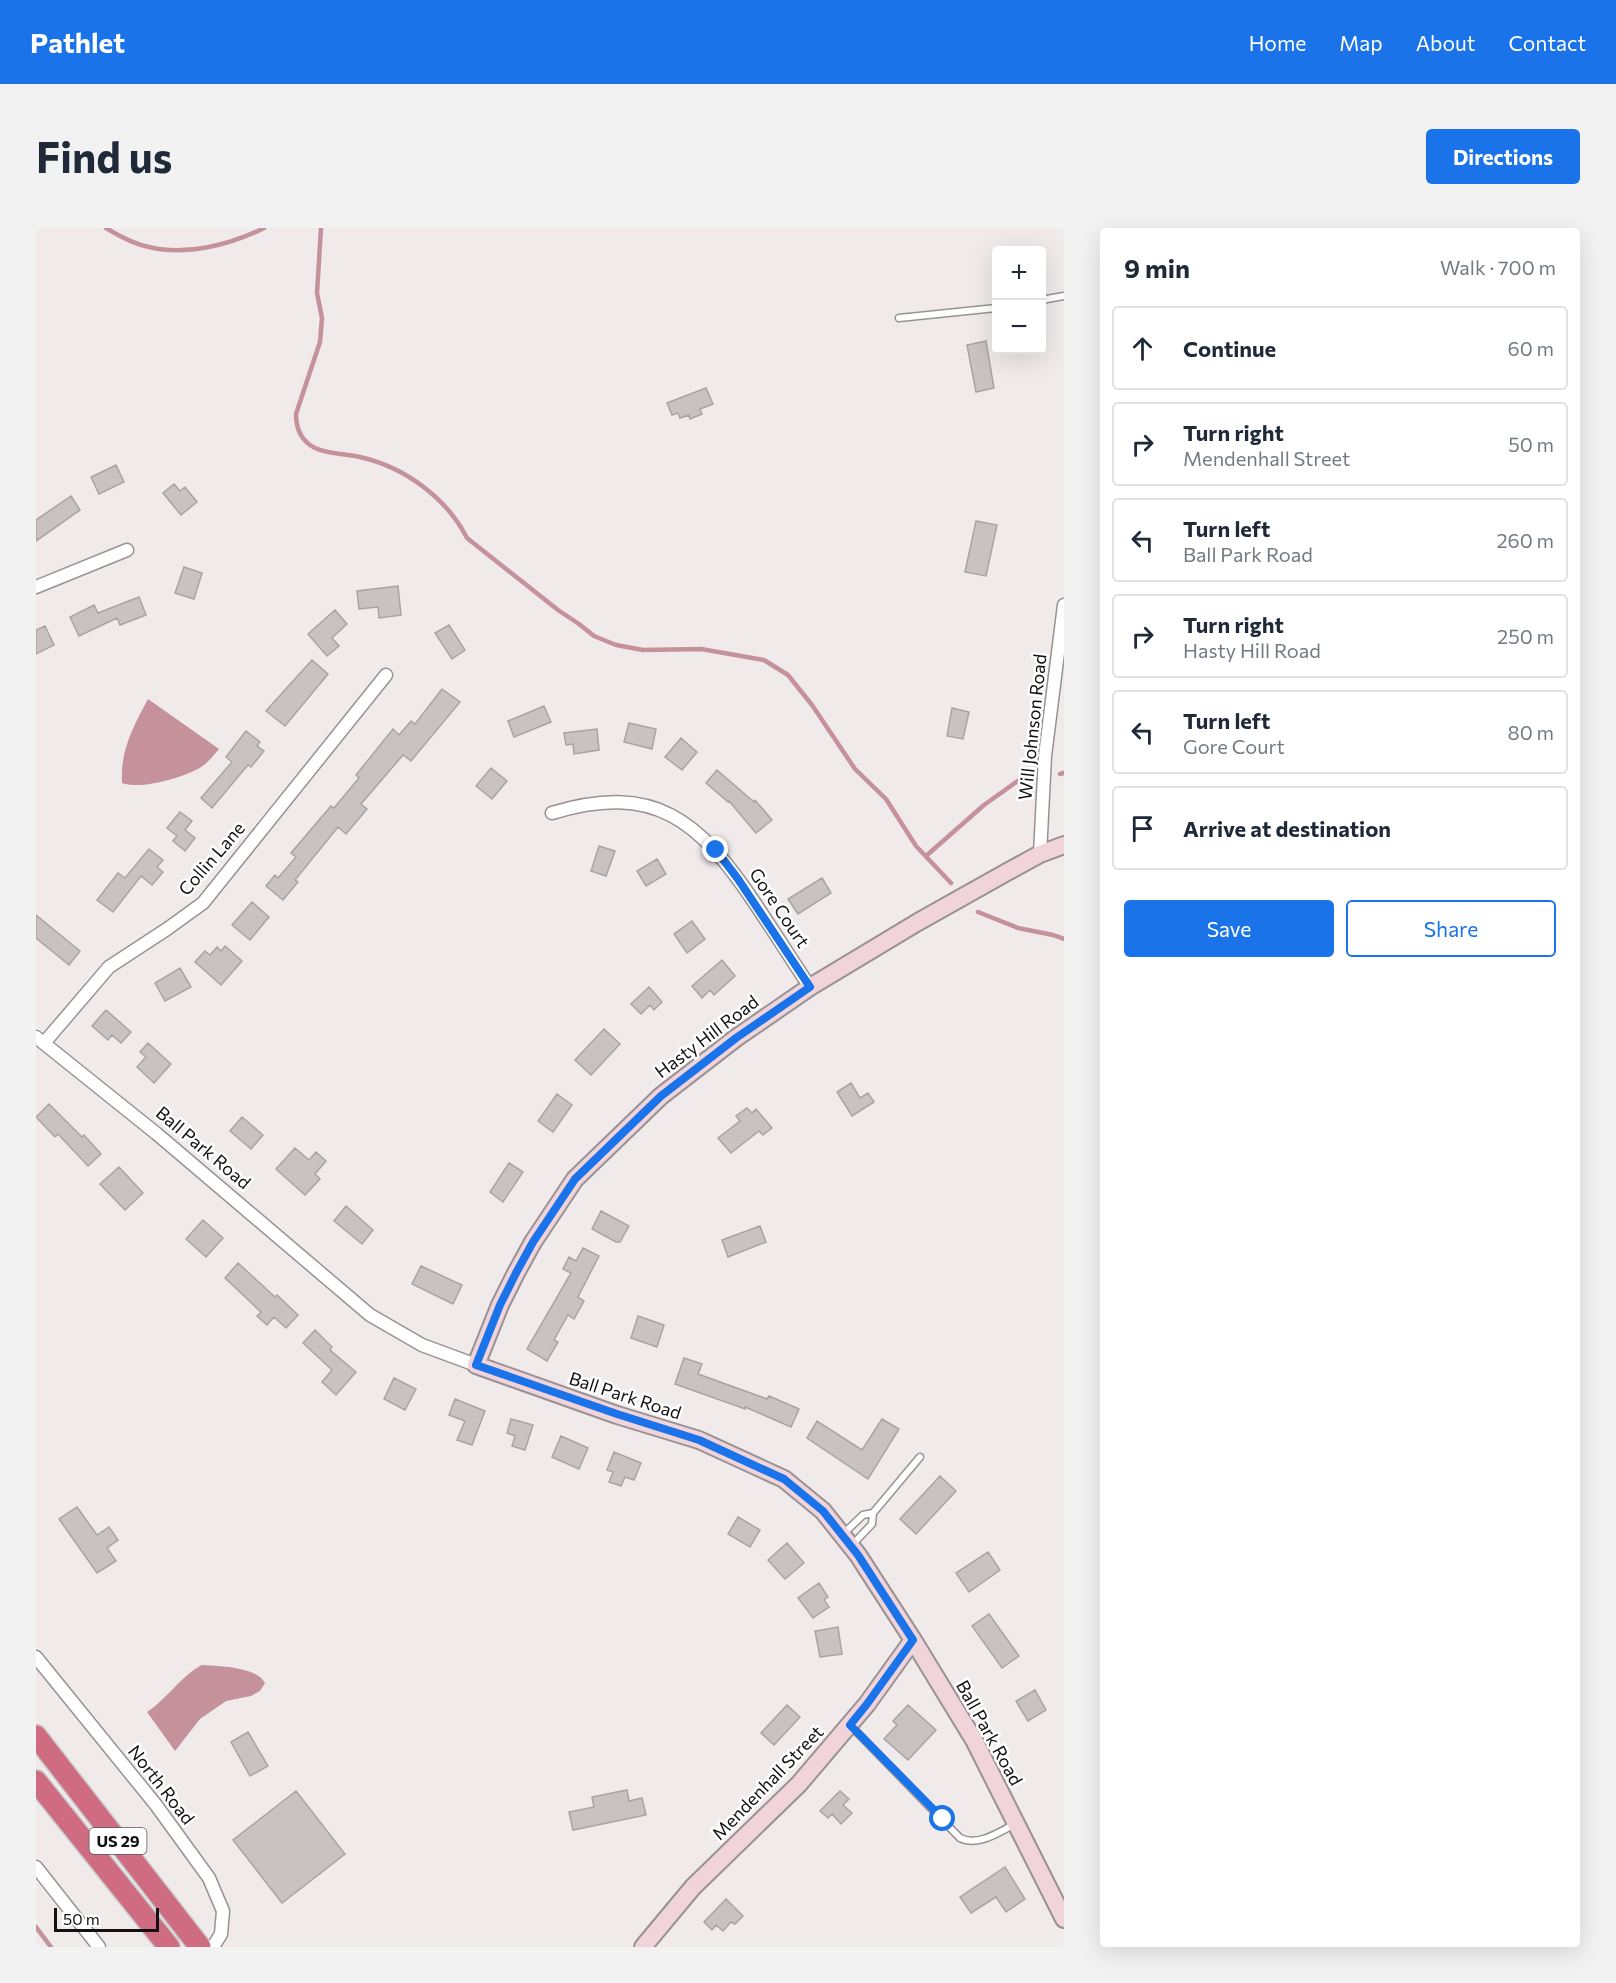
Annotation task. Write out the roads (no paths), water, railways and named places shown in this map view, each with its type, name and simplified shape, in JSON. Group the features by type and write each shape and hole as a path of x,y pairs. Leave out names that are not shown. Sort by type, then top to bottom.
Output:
{"highway":[{"name":"US 29","path":"36,1736 200,1947"},
{"name":"US 29","path":"36,1781 169,1947"}],"street":[{"path":"36,587 127,549"},
{"name":"Will Johnson Road","path":"1040,854 1045,756 1064,605"},
{"name":"Collin Lane","path":"40,1040 109,966 203,903 386,675"},
{"name":"Gore Court","path":"552,813 581,804 610,801 645,805 673,815 696,830 716,850 738,879 810,987"},
{"name":"Hasty Hill Road","path":"476,1365 500,1305 516,1273 533,1242 575,1179 661,1096 736,1038 810,987 918,922 1040,854 1064,845"},
{"name":"Ball Park Road","path":"40,1040 157,1134 370,1314 422,1345 617,1414 699,1440 784,1479 823,1511 847,1541 913,1640 974,1740 1064,1919"},
{"name":"Mendenhall Street","path":"643,1947 693,1887 799,1784 867,1704 913,1640"},
{"name":"North Road","path":"36,1657 156,1806 209,1878 223,1911 221,1934 213,1947"},
{"path":"36,1867 99,1947"}],"lane":[{"path":"1046,299 1064,296"},
{"path":"899,318 992,308"},
{"path":"847,1541 872,1524 873,1513 920,1457"},
{"path":"847,1541 863,1515 873,1513"},
{"path":"850,1725 960,1838 967,1842 979,1841 1017,1824"}],"waterway":[{"path":"106,228 143,246 178,250 222,244 264,228"},
{"path":"321,228 317,293 322,318 320,342 296,414 298,429 306,442 325,452 360,457 408,476 448,509 467,538 594,636 616,645 643,650 701,649 764,660 788,675 812,705 855,769 886,799 916,846 951,883"},
{"path":"1060,774 1064,773"},
{"path":"926,856 984,805 1019,780"},
{"path":"978,912 1018,928 1064,939"},
{"path":"36,1927 51,1947"}]}
